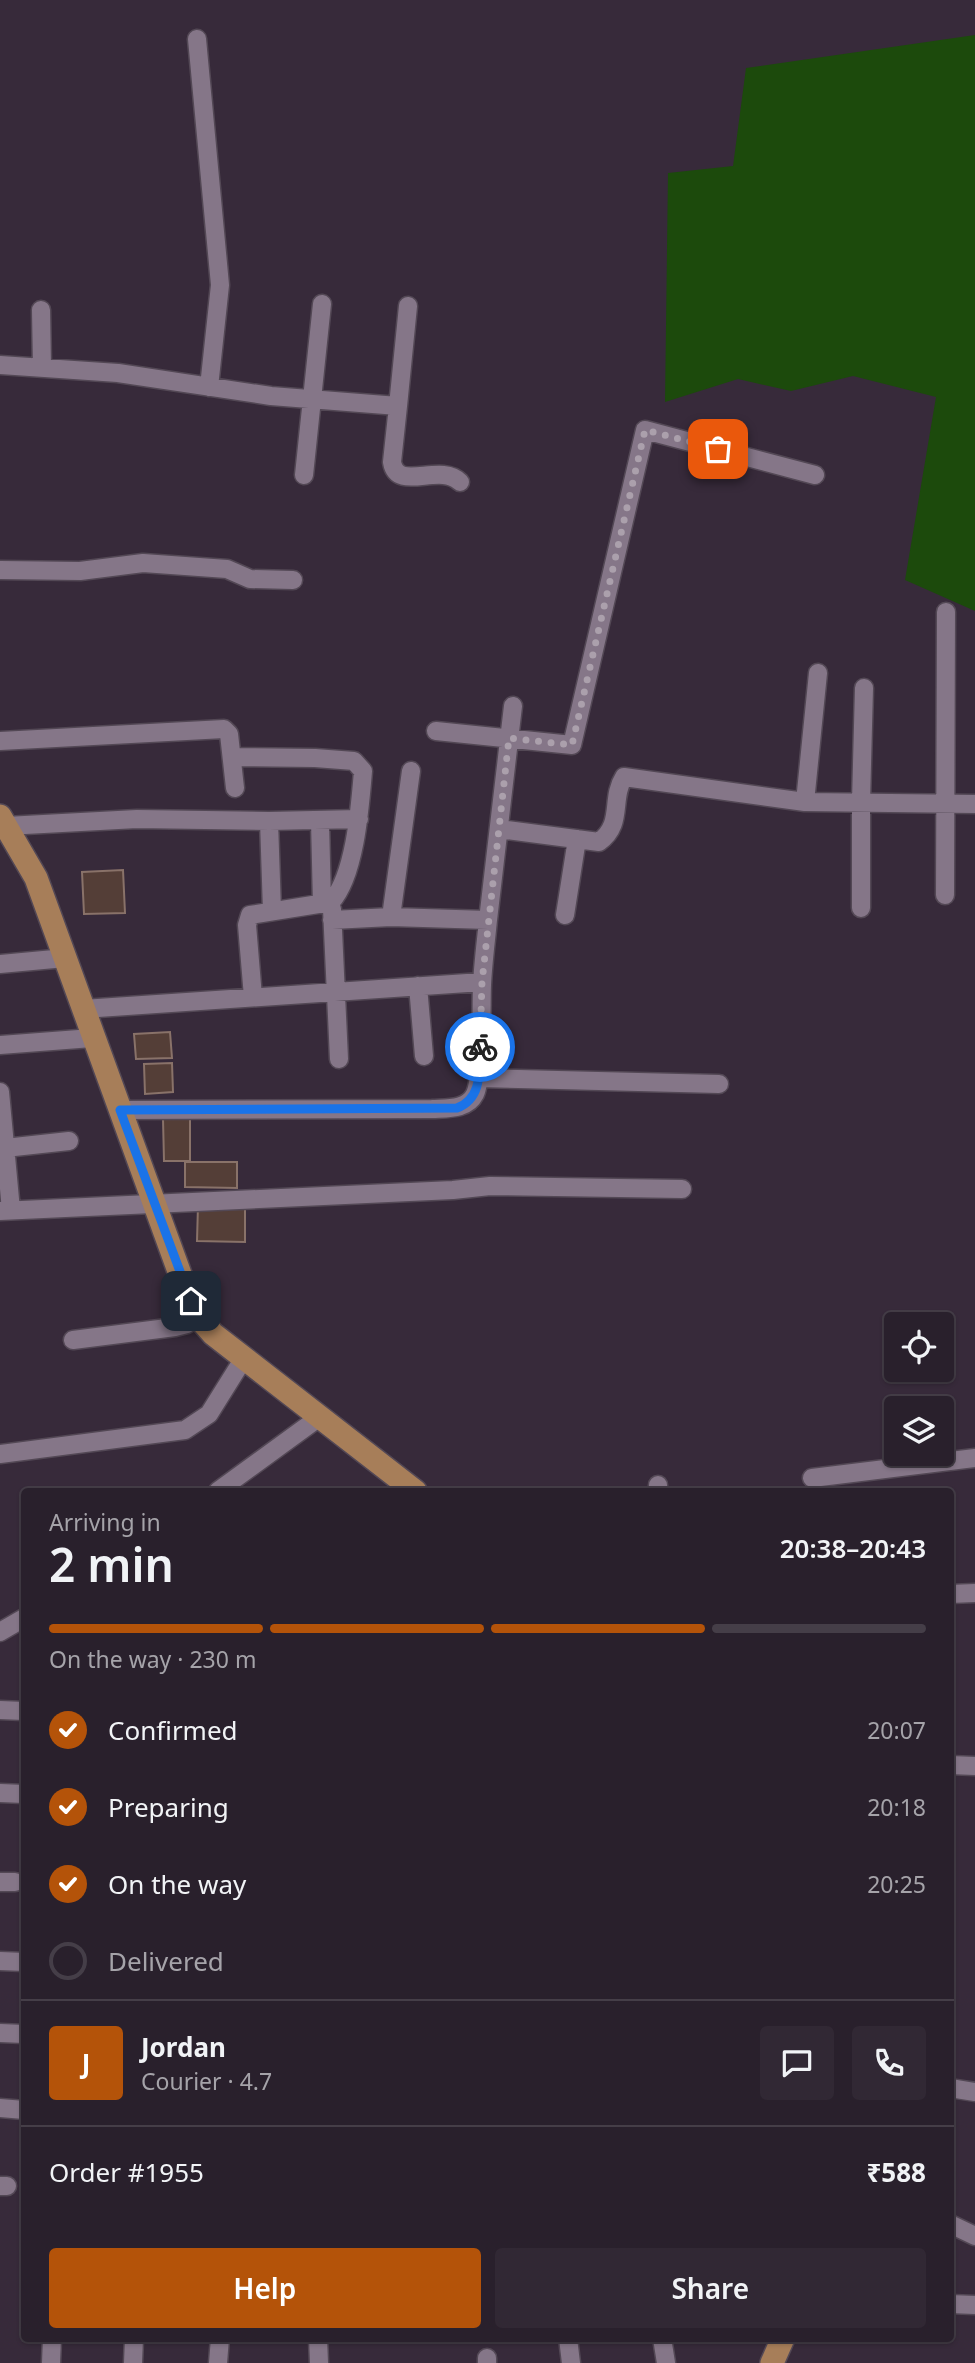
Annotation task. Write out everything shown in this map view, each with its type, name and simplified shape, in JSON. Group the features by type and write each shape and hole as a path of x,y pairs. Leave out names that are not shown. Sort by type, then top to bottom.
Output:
{"main road":[{"path":"3,821 36,878 92,1038 198,1317 213,1335 411,1488"},
{"path":"772,2363 781,2342"}],"street":[{"path":"197,39 220,285 209,387"},
{"path":"304,475 322,304"},
{"path":"408,306 393,470 407,477 449,474 460,482"},
{"path":"41,310 42,367"},
{"path":"0,365 118,373 271,396 398,406"},
{"path":"436,731 572,745 645,430 815,475"},
{"path":"0,570 80,571 143,563 227,569 250,579 293,580"},
{"path":"945,895 946,612"},
{"path":"805,802 818,673"},
{"path":"861,908 864,688"},
{"path":"120,1110 457,1108 466,1104 475,1094 478,1078 482,982 513,706"},
{"path":"0,741 224,729 229,734 235,788"},
{"path":"232,757 354,761 363,771 359,818 344,880 340,892 328,909"},
{"path":"391,917 411,771"},
{"path":"499,829 599,842 609,835 615,821 619,785 624,777 805,802 975,804"},
{"path":"3,821 320,821 359,818"},
{"path":"269,821 272,911"},
{"path":"320,821 337,992 339,1059"},
{"path":"565,915 577,839"},
{"path":"253,998 247,925 250,915 272,911 328,909 391,917 488,919"},
{"path":"0,964 65,958"},
{"path":"83,1009 482,982"},
{"path":"418,986 424,1056"},
{"path":"0,1045 92,1038"},
{"path":"478,1078 719,1084"},
{"path":"0,1092 5,1148 6,1211 453,1191 490,1186 682,1189"},
{"path":"5,1148 69,1141"},
{"path":"73,1340 181,1326 198,1317"},
{"path":"0,1454 185,1430 209,1414 244,1359"},
{"path":"222,1488 321,1416"},
{"path":"812,1478 975,1458"},
{"path":"954,1594 975,1593"},
{"path":"0,1632 21,1620"},
{"path":"0,1710 21,1711"},
{"path":"954,1765 975,1766"},
{"path":"0,1793 21,1794"},
{"path":"0,1961 21,1962"},
{"path":"0,2033 21,2034"},
{"path":"954,2089 975,2092"},
{"path":"0,2108 21,2109"},
{"path":"954,2226 975,2236"},
{"path":"954,2304 975,2305"},
{"path":"51,2363 52,2342"},
{"path":"133,2363 134,2342"},
{"path":"218,2363 220,2342"},
{"path":"318,2342 319,2363"},
{"path":"568,2342 571,2363"},
{"path":"663,2342 666,2363"}],"green space":[{"path":"975,35 975,611 905,580 936,397 853,376 791,391 738,379 665,402 668,173 733,166 746,68"}],"building":[{"path":"123,870 125,913 84,914 82,872"},
{"path":"170,1032 172,1058 136,1059 134,1034"},
{"path":"172,1063 173,1092 145,1094 144,1064"},
{"path":"190,1118 190,1161 164,1161 163,1119"},
{"path":"185,1162 237,1162 237,1188 185,1187"},
{"path":"198,1205 245,1205 245,1242 197,1241"}],"way so far":[{"path":"480,1047 482,982 509,738 572,745 645,430 718,449"}],"route":[{"path":"191,1301 120,1110 457,1108 466,1104 475,1094 480,1047"}]}
